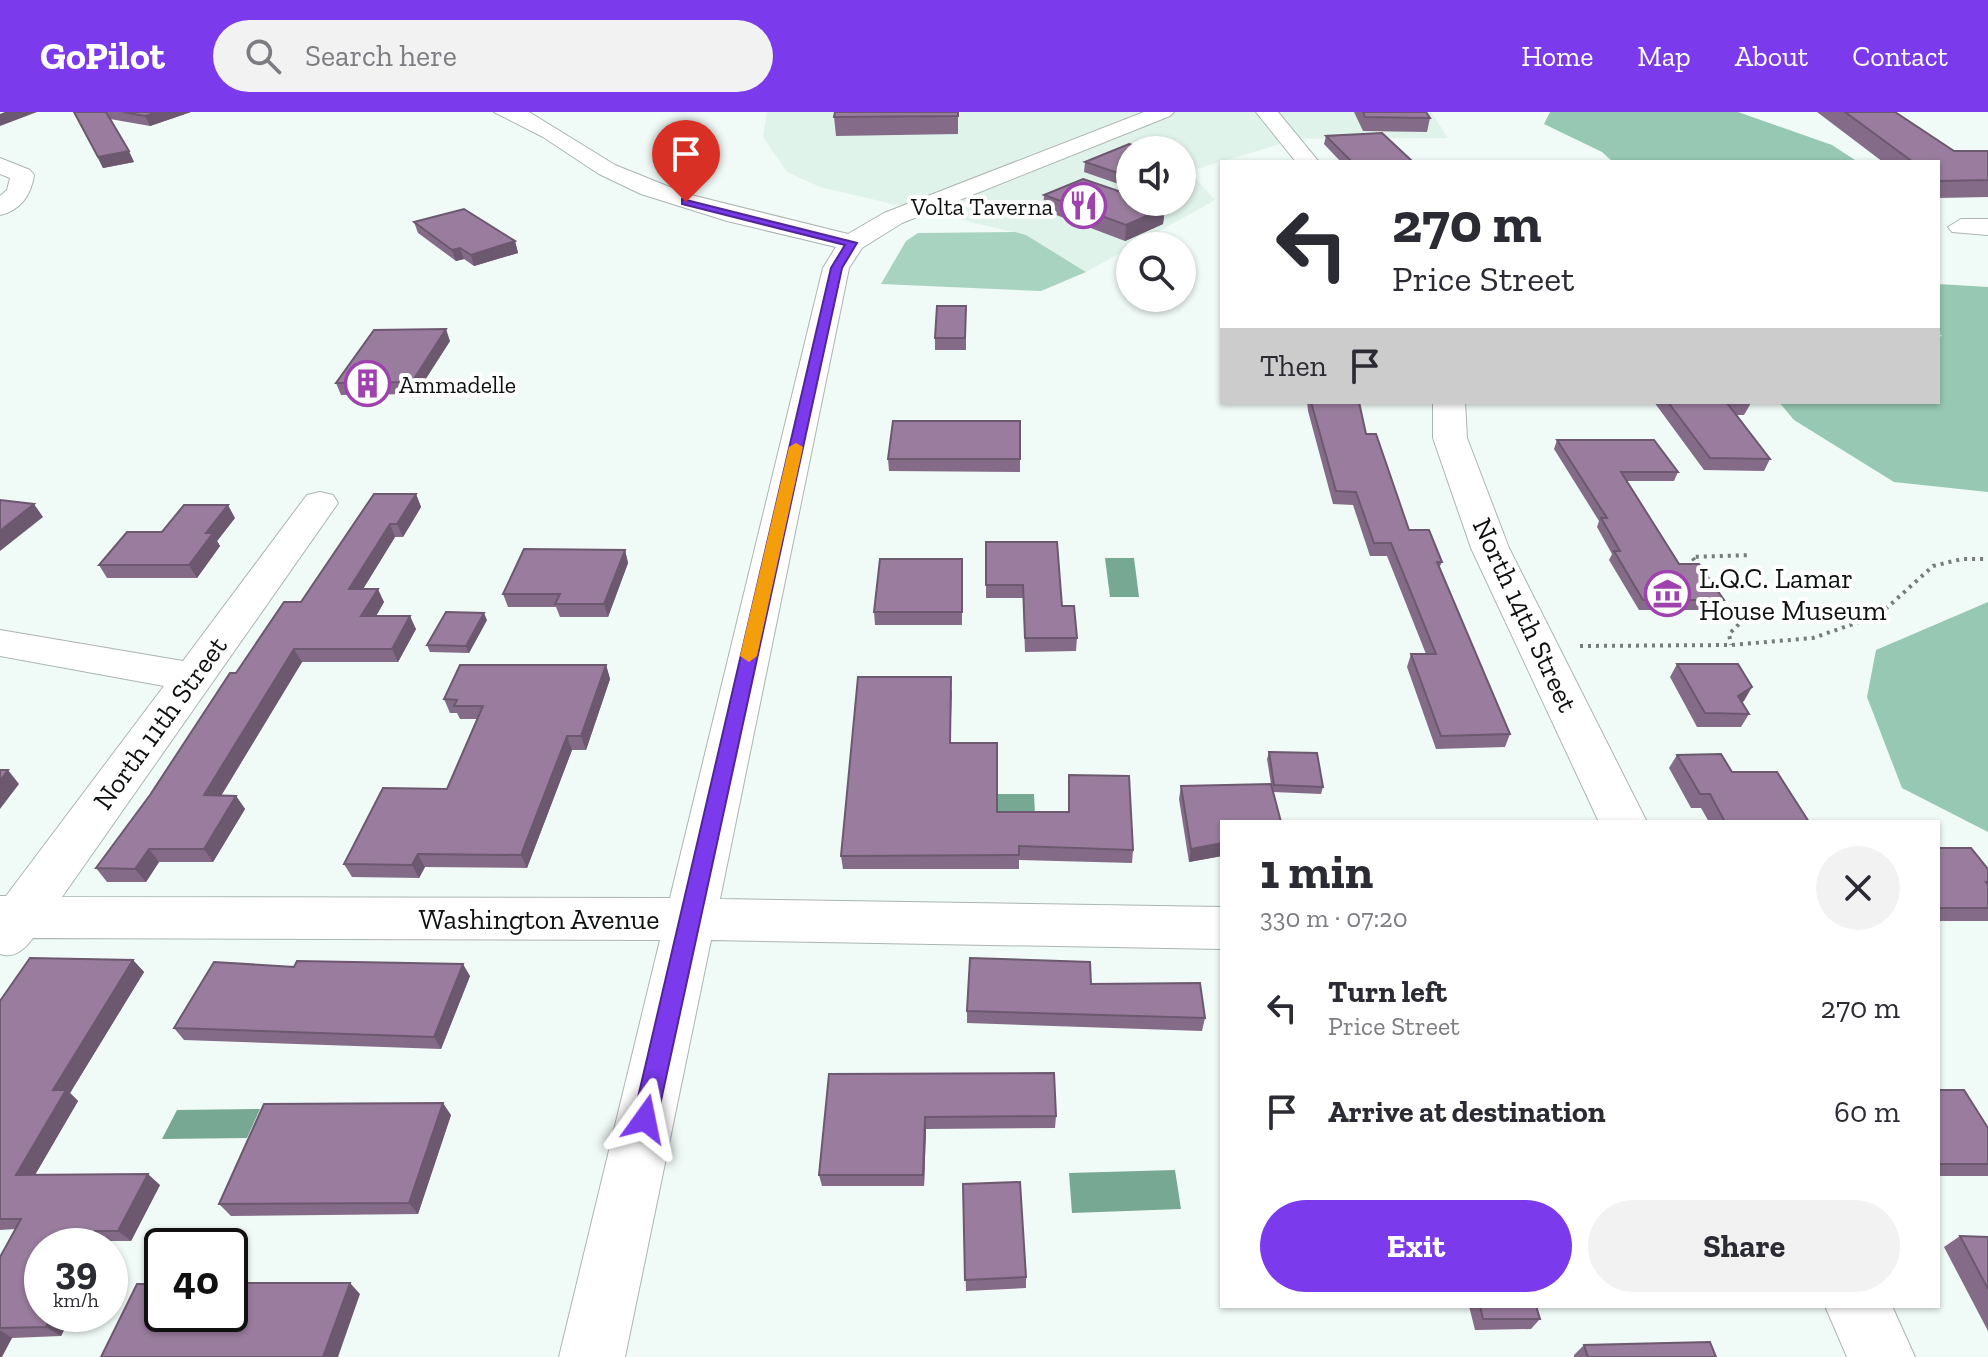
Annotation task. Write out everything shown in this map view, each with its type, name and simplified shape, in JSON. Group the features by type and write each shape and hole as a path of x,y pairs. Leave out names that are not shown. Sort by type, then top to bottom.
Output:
{"street":[{"path":"505,112 545,126 572,148 620,176 661,192 852,243"},
{"path":"592,1357 836,268 852,243 893,218 1163,112"},
{"path":"1267,112 1306,160"},
{"path":"0,165 22,175 19,193 0,208"},
{"path":"1961,227 1988,227"},
{"name":"North 14th Street","path":"1449,404 1450,438 1490,548 1622,820"},
{"name":"North 11th Street","path":"6,926 320,503"},
{"path":"0,643 193,677"},
{"name":"Washington Avenue","path":"6,926 689,919 1220,928"},
{"path":"1858,1308 1882,1357"}],"path":[{"path":"1708,579 1692,557 1751,555"},
{"path":"1569,646 1731,645 1813,638 1879,615 1933,566 1962,559 1988,559"},
{"path":"1716,591 1739,624 1729,634 1731,645"}],"shaded area":[{"path":"767,112 1431,112 1448,138 1297,139 1196,169 1196,136 1116,136 1116,216 1186,216 1158,232 1116,232 1116,255 1086,272 1026,235 820,187 787,172 763,137"},
{"path":"1550,112 1738,112 1832,145 1855,160 1611,160 1602,152 1544,124"},
{"path":"1196,179 1215,200 1196,211"},
{"path":"1015,232 1026,235 1086,272 1041,291 881,284 906,241 918,233"},
{"path":"1940,284 1988,287 1988,492 1894,482 1794,420 1781,404 1940,404"},
{"path":"1105,558 1134,558 1139,597 1110,597"},
{"path":"1988,602 1988,832 1902,788 1867,697 1876,650"},
{"path":"982,794 1034,794 1035,815 981,815"},
{"path":"260,1109 247,1138 162,1139 177,1110"},
{"path":"1175,1170 1181,1209 1072,1213 1069,1173"}],"building":[{"path":"74,112 106,112 129,151 98,157"},
{"path":"123,112 157,112 145,116"},
{"path":"835,112 958,112 958,116 834,117"},
{"path":"1363,112 1426,112 1430,118 1365,117"},
{"path":"1845,112 1895,112 1954,151 1988,151 1988,180 1940,181 1940,160 1910,160"},
{"path":"1382,133 1411,160 1350,160 1326,136"},
{"path":"1116,149 1116,172 1085,162"},
{"path":"1083,179 1116,190 1116,216 1147,216 1126,225 1044,195"},
{"path":"464,209 515,241 471,255 460,248 452,250 414,222"},
{"path":"937,306 966,306 965,338 935,338"},
{"path":"446,329 412,382 336,383 374,330"},
{"path":"1312,404 1359,404 1366,434 1376,434 1409,530 1429,530 1442,562 1437,562 1510,734 1441,736 1411,654 1436,654 1391,543 1374,543 1356,492 1336,491"},
{"path":"1670,404 1728,404 1770,459 1710,458"},
{"path":"893,421 1020,421 1020,459 888,459"},
{"path":"1557,440 1654,440 1678,472 1621,472 1679,564 1699,564 1724,600 1643,600 1614,551 1620,551 1601,518 1607,518"},
{"path":"374,494 416,494 397,524 390,524 349,589 378,589 361,616 410,616 392,649 294,649 204,795 236,796 204,849 149,849 135,869 96,868 150,795 230,673 236,673 284,602 301,602"},
{"path":"0,500 34,504 0,531"},
{"path":"184,505 228,505 206,533 213,533 189,565 99,565 127,532 162,532"},
{"path":"986,542 1057,542 1062,606 1074,606 1077,638 1025,638 1023,585 986,585"},
{"path":"524,549 625,550 604,604 555,604 560,594 503,594"},
{"path":"880,559 962,559 962,612 874,612"},
{"path":"446,612 484,613 466,646 427,645"},
{"path":"1677,664 1738,664 1752,687 1738,696 1749,714 1705,713"},
{"path":"460,665 606,665 581,736 567,736 521,855 418,854 412,865 344,864 383,788 447,789 483,706 454,706 457,700 444,699"},
{"path":"858,677 951,677 950,743 997,743 997,812 1069,812 1069,775 1129,776 1133,850 1019,846 1019,855 841,856"},
{"path":"1269,752 1317,753 1323,787 1274,785"},
{"path":"1721,754 1732,772 1777,772 1808,820 1724,820 1710,794 1700,794 1677,755"},
{"path":"0,770 8,770 0,781"},
{"path":"1271,784 1280,820 1220,820 1220,843 1191,849 1181,786"},
{"path":"1940,848 1971,848 1988,869 1988,908 1940,908"},
{"path":"30,958 133,960 53,1090 66,1090 16,1175 148,1174 120,1228 24,1228 24,1327 0,1328 0,1257 21,1219 0,1219 0,1001"},
{"path":"970,958 1090,962 1091,984 1200,983 1205,1018 967,1011"},
{"path":"297,961 463,964 434,1037 174,1028 214,962 294,967"},
{"path":"1054,1073 1056,1116 925,1117 923,1175 819,1175 829,1074"},
{"path":"1940,1090 1964,1090 1988,1128 1988,1164 1940,1164"},
{"path":"443,1103 409,1203 219,1204 264,1104"},
{"path":"1020,1182 1026,1277 965,1280 963,1184"},
{"path":"1960,1236 1988,1237 1988,1289"},
{"path":"248,1283 350,1283 323,1357 101,1357 113,1332 128,1332 128,1302 137,1284 144,1284 144,1332 248,1332"},
{"path":"1480,1308 1537,1308 1540,1319 1483,1319"},
{"path":"1710,1342 1716,1357 1588,1357 1584,1345"}],"slow traffic":[{"path":"749,656 796,447"}],"place":[{"name":"Volta Taverna","path":"1084,206"},
{"name":"Ammadelle","path":"368,384"},
{"name":"L.Q.C. Lamar House Museum","path":"1668,594"}],"route":[{"path":"645,1119 836,268 852,243 686,202"}]}
